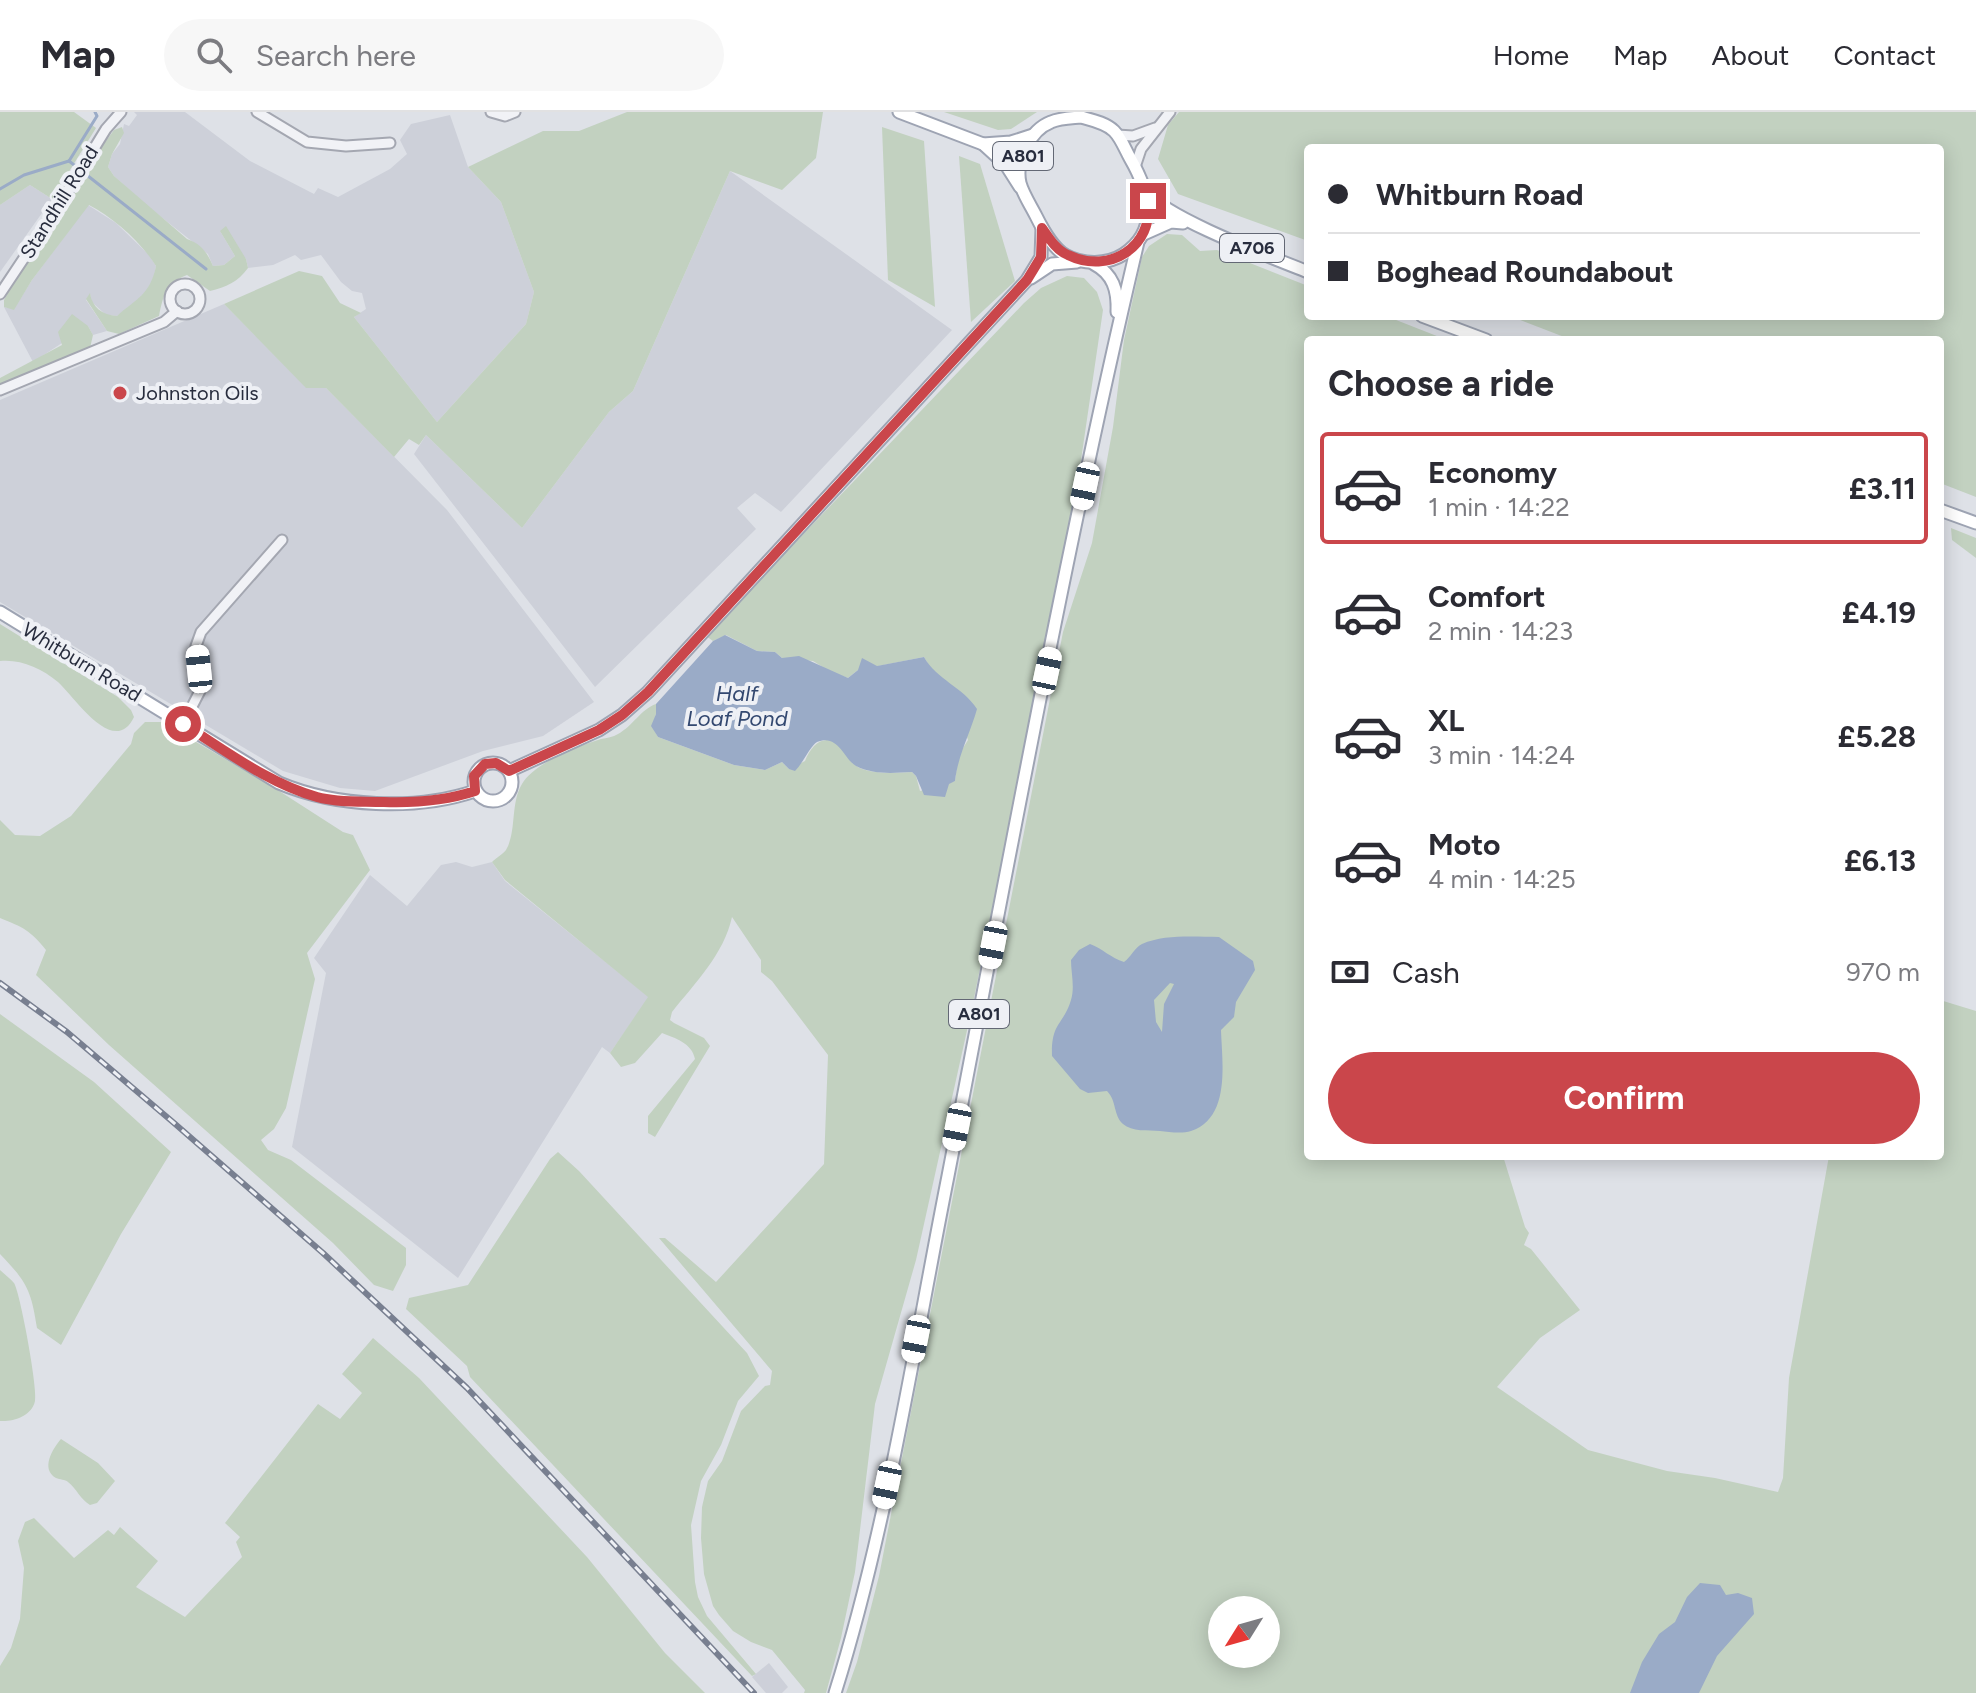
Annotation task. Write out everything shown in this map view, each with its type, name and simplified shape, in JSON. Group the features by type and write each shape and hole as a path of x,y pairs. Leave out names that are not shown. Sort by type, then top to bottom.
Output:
{"main road":[{"path":"899,112 983,144 1006,165 1028,201"},
{"name":"A801","path":"1071,112 1033,135 1021,163 1020,181 1051,242 1065,255 1106,270 1116,287 1117,332"},
{"name":"A801","path":"835,1693 857,1623 1117,332 1149,213 1145,187 1105,112"},
{"name":"A801","path":"1052,121 1081,117 1101,123 1115,132"},
{"path":"983,144 1011,142 1033,135"},
{"name":"A706","path":"1138,172 1151,197 1176,216 1304,270"},
{"name":"A706","path":"1141,238 1171,222 1196,224"},
{"path":"509,771 599,730 648,692 1027,280 1041,257 1042,228"},
{"path":"1027,280 1052,264 1113,260 1141,238"},
{"path":"1433,320 1475,336"},
{"path":"1944,511 1976,523"},
{"name":"Whitburn Road","path":"0,612 279,783 319,798 338,801 429,802 475,791"},
{"path":"496,763 509,771 512,778 510,791 500,801 487,801 475,791 474,776 485,764 496,763"}],"street":[{"name":"Standhill Road","path":"0,294 106,129 121,112"},
{"path":"257,112 307,142 346,146 390,143"},
{"path":"491,112 505,116 515,112"},
{"path":"1138,172 1141,149 1170,112"},
{"path":"1115,132 1133,136 1155,128"},
{"path":"0,390 164,322 177,311"},
{"path":"183,724 200,691 196,646 201,632 282,540"}],"shaded area":[{"path":"134,112 185,112 250,161 314,194 318,188 338,197 390,169 407,154 400,140 411,124 450,115 468,167 501,202 534,292 526,324 437,422 354,317 366,309 362,293 352,291 341,282 321,255 301,260 295,255 273,265 248,268 246,259 220,231 235,256 224,265 213,266 208,254 114,176 108,167 112,154 120,144 124,124 129,126 137,115"},
{"path":"730,171 952,330 781,512 755,493 737,508 756,529 595,687 414,454 426,435 522,528 609,412 633,391"},
{"path":"30,185 52,199 0,272 0,205"},
{"path":"88,205 116,223 149,255 156,266 153,281 145,295 117,316 106,315 92,302 90,294 86,300 107,331 93,335 88,326 33,362 4,307 14,309"},
{"path":"224,304 306,387 326,388 447,510 594,702 543,736 483,751 375,791 340,788 283,771 0,602 0,400"},
{"path":"456,862 472,867 492,862 505,881 649,997 610,1053 602,1047 458,1278 292,1147 326,973 314,958 370,875 407,906 441,865"},
{"path":"769,1663 788,1687 782,1693 766,1693 752,1677"}],"green space":[{"path":"0,112 74,112 96,128 52,199 30,185 0,205"},
{"path":"627,112 823,112 816,158 782,190 730,171 633,391 609,412 522,528 426,435 419,445 409,439 394,457 326,388 306,388 224,304 299,271 322,276 340,303 361,313 354,317 437,422 526,324 534,292 501,202 468,167 543,131 579,131"},
{"path":"944,112 1037,112 1011,129 998,130"},
{"path":"1179,112 1976,112 1976,497 1944,485 1944,336 1562,336 1520,320 1944,320 1944,144 1304,144 1304,240 1178,194 1158,159 1168,125"},
{"path":"122,127 124,133 108,167 114,176 187,239 200,246 213,266 224,265 235,256 220,231 226,226 246,259 248,268 231,283 210,291 187,275 174,282 167,291 159,316 119,334 107,331 86,299 90,293 99,309 117,316 146,290 156,266 126,231 89,205 32,280 14,310 4,307 9,291 103,145 114,130"},
{"path":"882,127 924,141 935,307 888,280"},
{"path":"959,156 980,164 1015,281 971,322"},
{"path":"1167,234 1182,235 1200,251 1217,250 1304,284 1304,320 1396,320 1437,336 1304,336 1304,1160 1504,1160 1529,1233 1524,1245 1531,1249 1580,1310 1540,1338 1497,1387 1588,1450 1667,1471 1778,1492 1783,1478 1789,1378 1828,1160 1944,1160 1944,1001 1976,1011 1976,1693 846,1693 879,1576 1063,632 1092,543 1113,427 1124,340 1142,257 1149,246"},
{"path":"1067,276 1084,278 1097,292 1103,310 1081,460 972,1008 916,1260 875,1404 855,1572 841,1638 826,1693 804,1693 805,1690 772,1650 733,1631 719,1615 713,1606 704,1574 702,1507 708,1481 722,1461 741,1411 765,1386 770,1385 772,1371 659,1238 665,1238 716,1282 824,1164 828,1055 772,981 761,972 761,960 732,917 716,956 672,1012 670,1020 704,1038 710,1046 655,1137 648,1133 648,1116 695,1059 693,1053 682,1042 662,1033 635,1063 621,1067 610,1053 648,997 505,880 492,862 505,852 509,843 518,792 528,776 557,756 618,734 656,704 652,726 658,737 734,765 765,770 782,762 789,769 805,761 816,745 826,740 837,744 853,764 861,768 882,773 912,772 920,791 955,781 958,756 968,740 949,684 932,671 924,657 858,670 848,678 813,661 782,658 775,652 757,651 726,635 713,641 706,636 1024,303 1041,288"},
{"path":"72,314 88,326 93,335 90,348 0,386 0,378 62,345 58,332"},
{"path":"1951,528 1976,538 1976,558 1952,540"},
{"path":"0,624 118,697 134,717 126,728 116,731 105,728 83,710 58,682 38,669 16,661 0,661"},
{"path":"145,722 162,722 343,832 353,835 370,870 307,953 315,979 286,1108 274,1129 261,1140 268,1150 291,1160 406,1248 406,1265 393,1291 374,1285 333,1243 109,1045 36,975 46,950 41,944 26,930 0,918 0,820 15,835 40,836 71,816 131,744 134,733"},
{"path":"0,1014 94,1082 171,1152 121,1234 61,1345 37,1328 26,1287 0,1254"},
{"path":"558,1152 747,1353 759,1376 738,1401 721,1445 701,1481 691,1525 698,1597 707,1616 756,1674 752,1676 470,1377 467,1366 406,1309 409,1298 468,1285 550,1159"},
{"path":"0,1270 17,1290 35,1393 30,1411 5,1421 0,1421"},
{"path":"373,1338 419,1378 587,1557 665,1653 705,1693 0,1693 0,1666 11,1648 20,1619 24,1568 18,1541 25,1522 34,1518 74,1558 108,1530 114,1535 120,1527 158,1561 136,1587 185,1617 242,1557 236,1542 240,1537 225,1523 318,1404 340,1419 362,1393 342,1374"},
{"path":"61,1439 98,1463 115,1481 97,1503 90,1505 68,1482 51,1474 48,1464"}],"water":[{"name":"Half Loaf Pond","path":"725,635 757,651 775,652 782,658 799,656 848,678 858,670 862,658 877,666 924,657 977,709 961,753 955,781 949,784 945,797 924,795 912,772 877,772 856,766 830,741 817,742 795,771 782,762 765,770 734,765 658,737 651,726 656,704 713,641"},
{"path":"1170,937 1219,937 1253,961 1255,970 1236,1002 1234,1017 1221,1030 1221,1088 1213,1114 1204,1124 1180,1133 1127,1127 1120,1120 1107,1091 1088,1093 1080,1089 1052,1056 1055,1030 1072,995 1071,960 1079,950 1090,944 1124,962 1140,945 1151,941","holes":["1170,983 1174,984 1164,1004 1162,1032 1156,1022 1154,1000"]},
{"path":"1700,1583 1720,1585 1726,1595 1738,1593 1752,1598 1754,1614 1717,1656 1699,1693 1630,1693 1642,1662 1659,1634 1675,1622 1687,1597"}],"waterway":[{"path":"69,161 97,116 95,112"},
{"path":"69,161 206,269"},
{"path":"0,189 24,175 69,161"}],"railway":[{"path":"0,983 67,1032 174,1123 323,1253 467,1388 754,1693"}],"place":[{"name":"Johnston Oils","path":"120,393"}],"route":[{"path":"183,724 297,791 338,801 407,803 453,798 475,791 474,776 485,764 496,763 509,771 599,730 648,692 1027,280 1041,257 1042,228 1065,255 1091,262 1113,260 1124,254 1144,234 1148,224 1148,201"}]}
